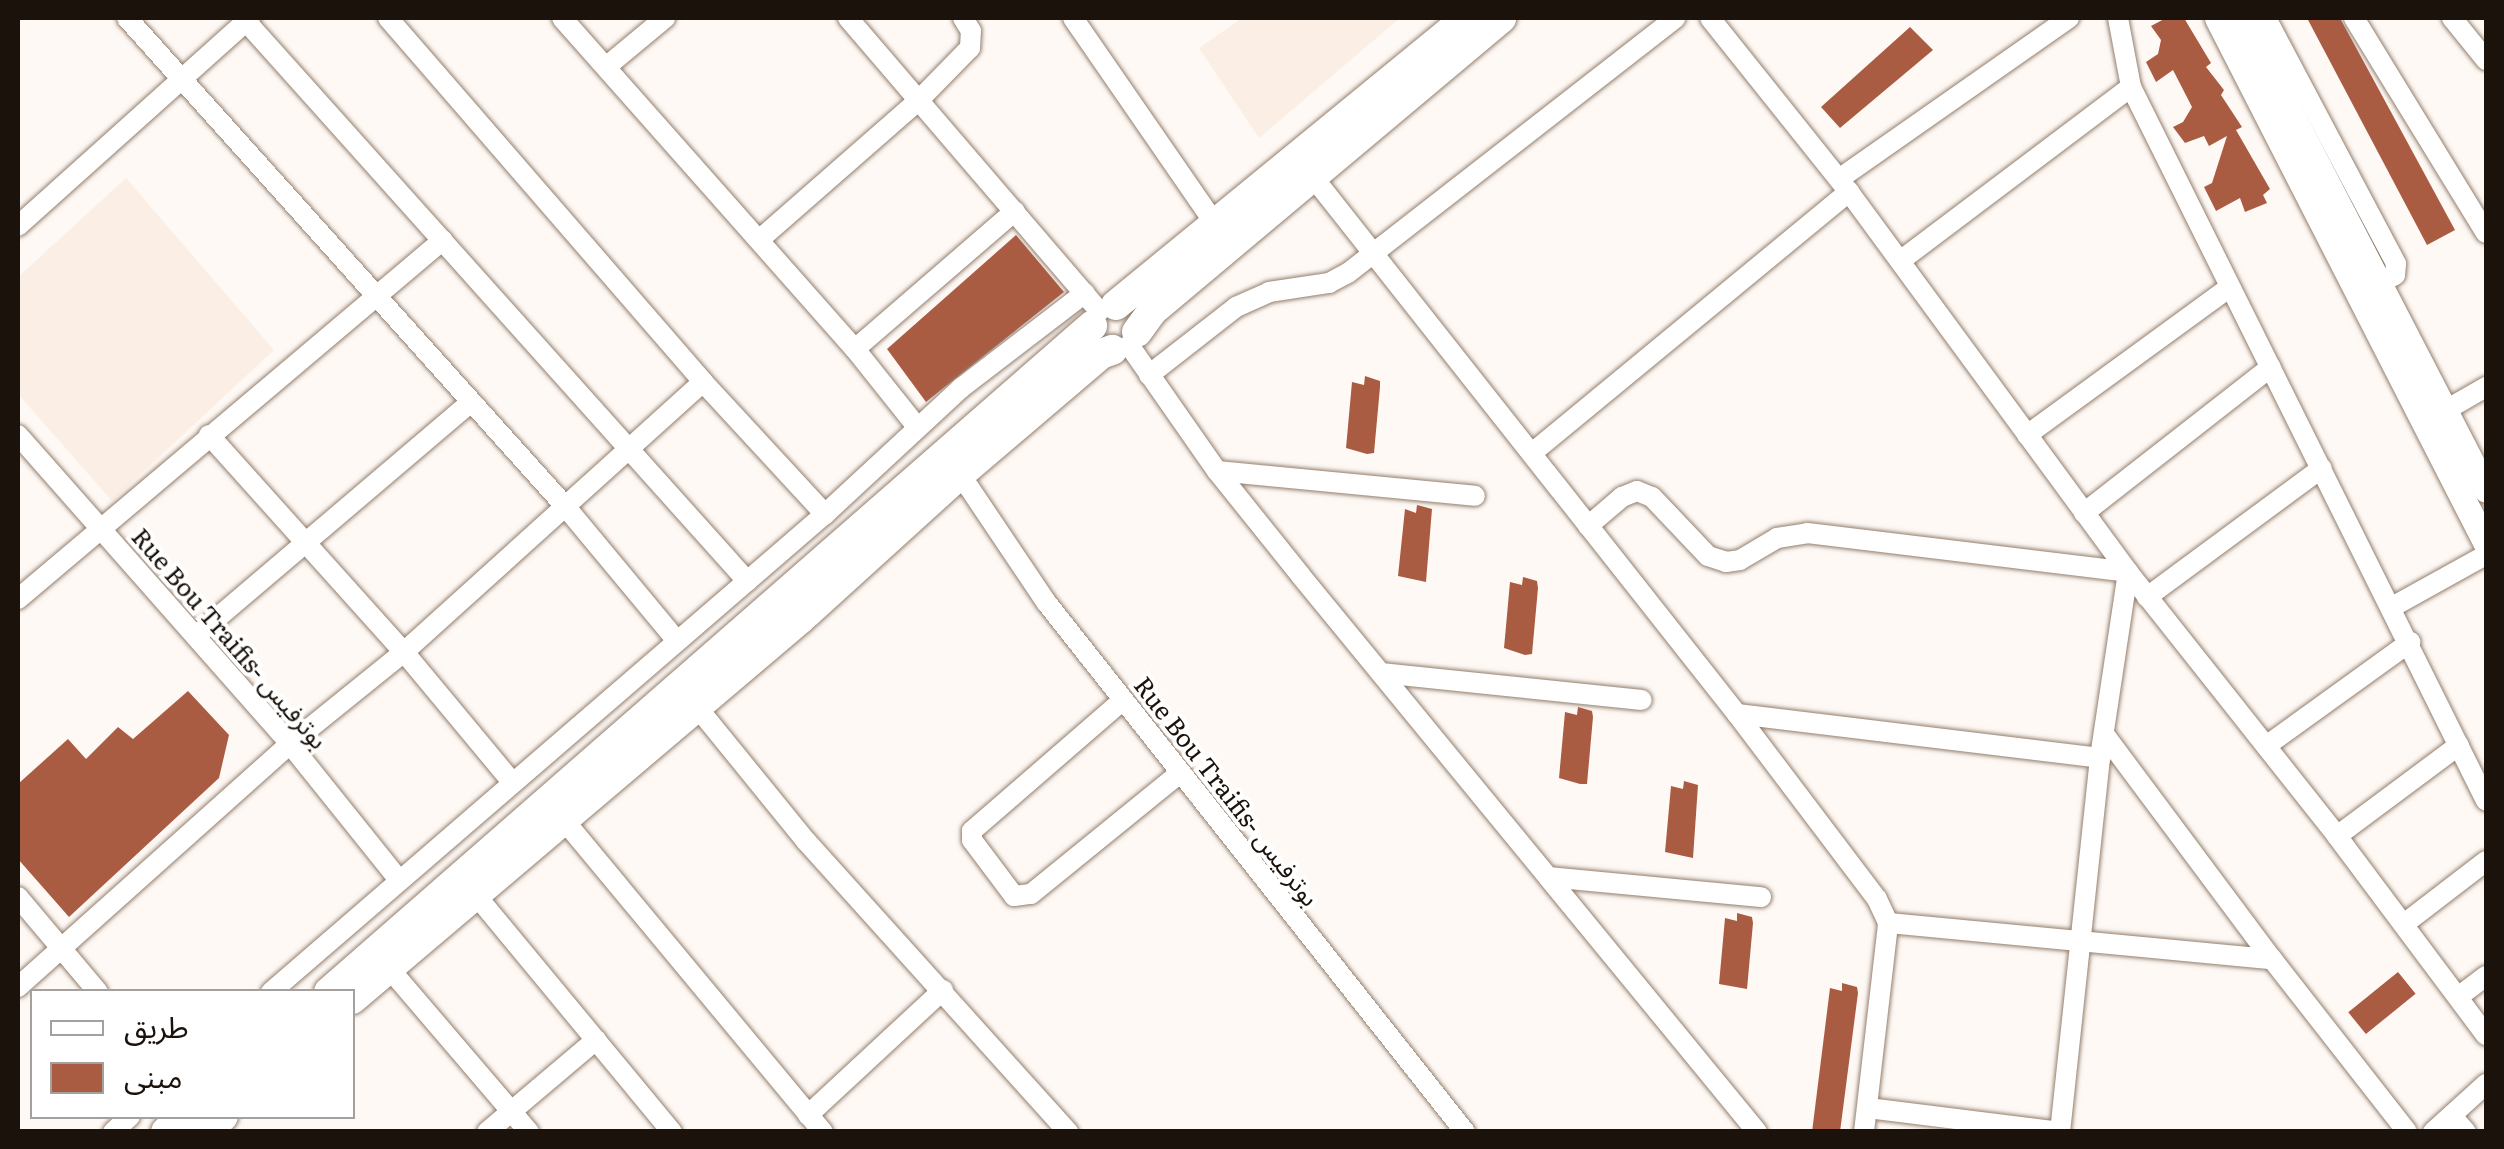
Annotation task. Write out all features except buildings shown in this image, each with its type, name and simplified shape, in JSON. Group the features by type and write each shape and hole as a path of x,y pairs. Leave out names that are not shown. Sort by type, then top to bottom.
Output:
{"highway":[{"path":"333,989 1110,323 1215,224 1468,18"},
{"path":"1110,323 1152,311 1501,18"},
{"path":"355,996 697,707 1100,354 1110,323"}],"main road":[{"path":"2216,18 2433,417 2486,490"},
{"path":"2242,18 2380,284 2486,544"}],"street":[{"path":"127,18 566,506 677,640"},
{"path":"388,18 703,382 825,514"},
{"path":"562,18 855,348 917,427"},
{"path":"606,66 665,18"},
{"path":"848,18 1110,323 1217,472 1757,1132"},
{"path":"759,240 919,100 970,48 972,31 963,18"},
{"path":"1073,18 1215,224"},
{"path":"1149,375 1236,307 1269,292 1329,283 1373,256 1676,18"},
{"path":"1710,18 1844,185 2128,572 2338,836 2486,1034"},
{"path":"1532,453 1844,185 2070,18"},
{"path":"2118,18 2131,87 2486,800"},
{"path":"2266,18 2396,264 2396,275 2380,284"},
{"path":"2354,18 2486,233"},
{"path":"2452,18 2486,60"},
{"path":"19,223 246,19 625,450 746,581"},
{"path":"1900,261 2131,87"},
{"path":"1313,178 1738,714 1876,899 1888,923 1864,1132"},
{"path":"855,348 1015,211"},
{"path":"18,599 373,295 444,240"},
{"path":"2027,434 2230,287"},
{"path":"274,989 825,514 917,427 1110,323"},
{"path":"2084,513 2270,367"},
{"path":"18,987 290,744 404,652 703,382"},
{"path":"2433,417 2486,387"},
{"path":"196,636 471,402"},
{"name":"Rue Bou Traifis- بوترفيس","path":"18,435 290,744 398,879"},
{"path":"210,435 404,652 511,781"},
{"path":"2147,596 2322,468"},
{"path":"1217,472 1475,496"},
{"name":"Rue Bou Traifis- بوترفيس","path":"960,474 1046,602 1466,1132"},
{"path":"1588,526 1622,497 1637,491 1652,497 1708,556 1726,562 1740,560 1777,538 1807,533 2128,572"},
{"path":"2392,607 2486,555"},
{"path":"1868,1108 2061,1131 2078,941 2128,572"},
{"path":"2266,746 2410,642"},
{"path":"1380,673 1642,700"},
{"path":"1123,700 972,831 972,840 1014,896 1031,894 1180,773"},
{"path":"697,707 806,840 1068,1132"},
{"path":"1738,714 2100,758"},
{"path":"2104,734 2407,1132"},
{"path":"2338,836 2459,744"},
{"path":"563,819 823,1132"},
{"path":"2404,924 2486,860"},
{"path":"1548,877 1761,897"},
{"path":"475,894 672,1132"},
{"path":"18,898 95,989"},
{"path":"1888,923 2272,959"},
{"path":"388,967 528,1132"},
{"path":"2458,997 2486,976"},
{"path":"808,1114 943,990"},
{"path":"487,1132 596,1040"},
{"path":"2433,1132 2459,1124 2486,1084"}],"shaded area":[{"path":"1242,18 1400,18 1259,138 1199,48"},
{"path":"126,178 274,350 112,501 18,394 18,277"}]}
